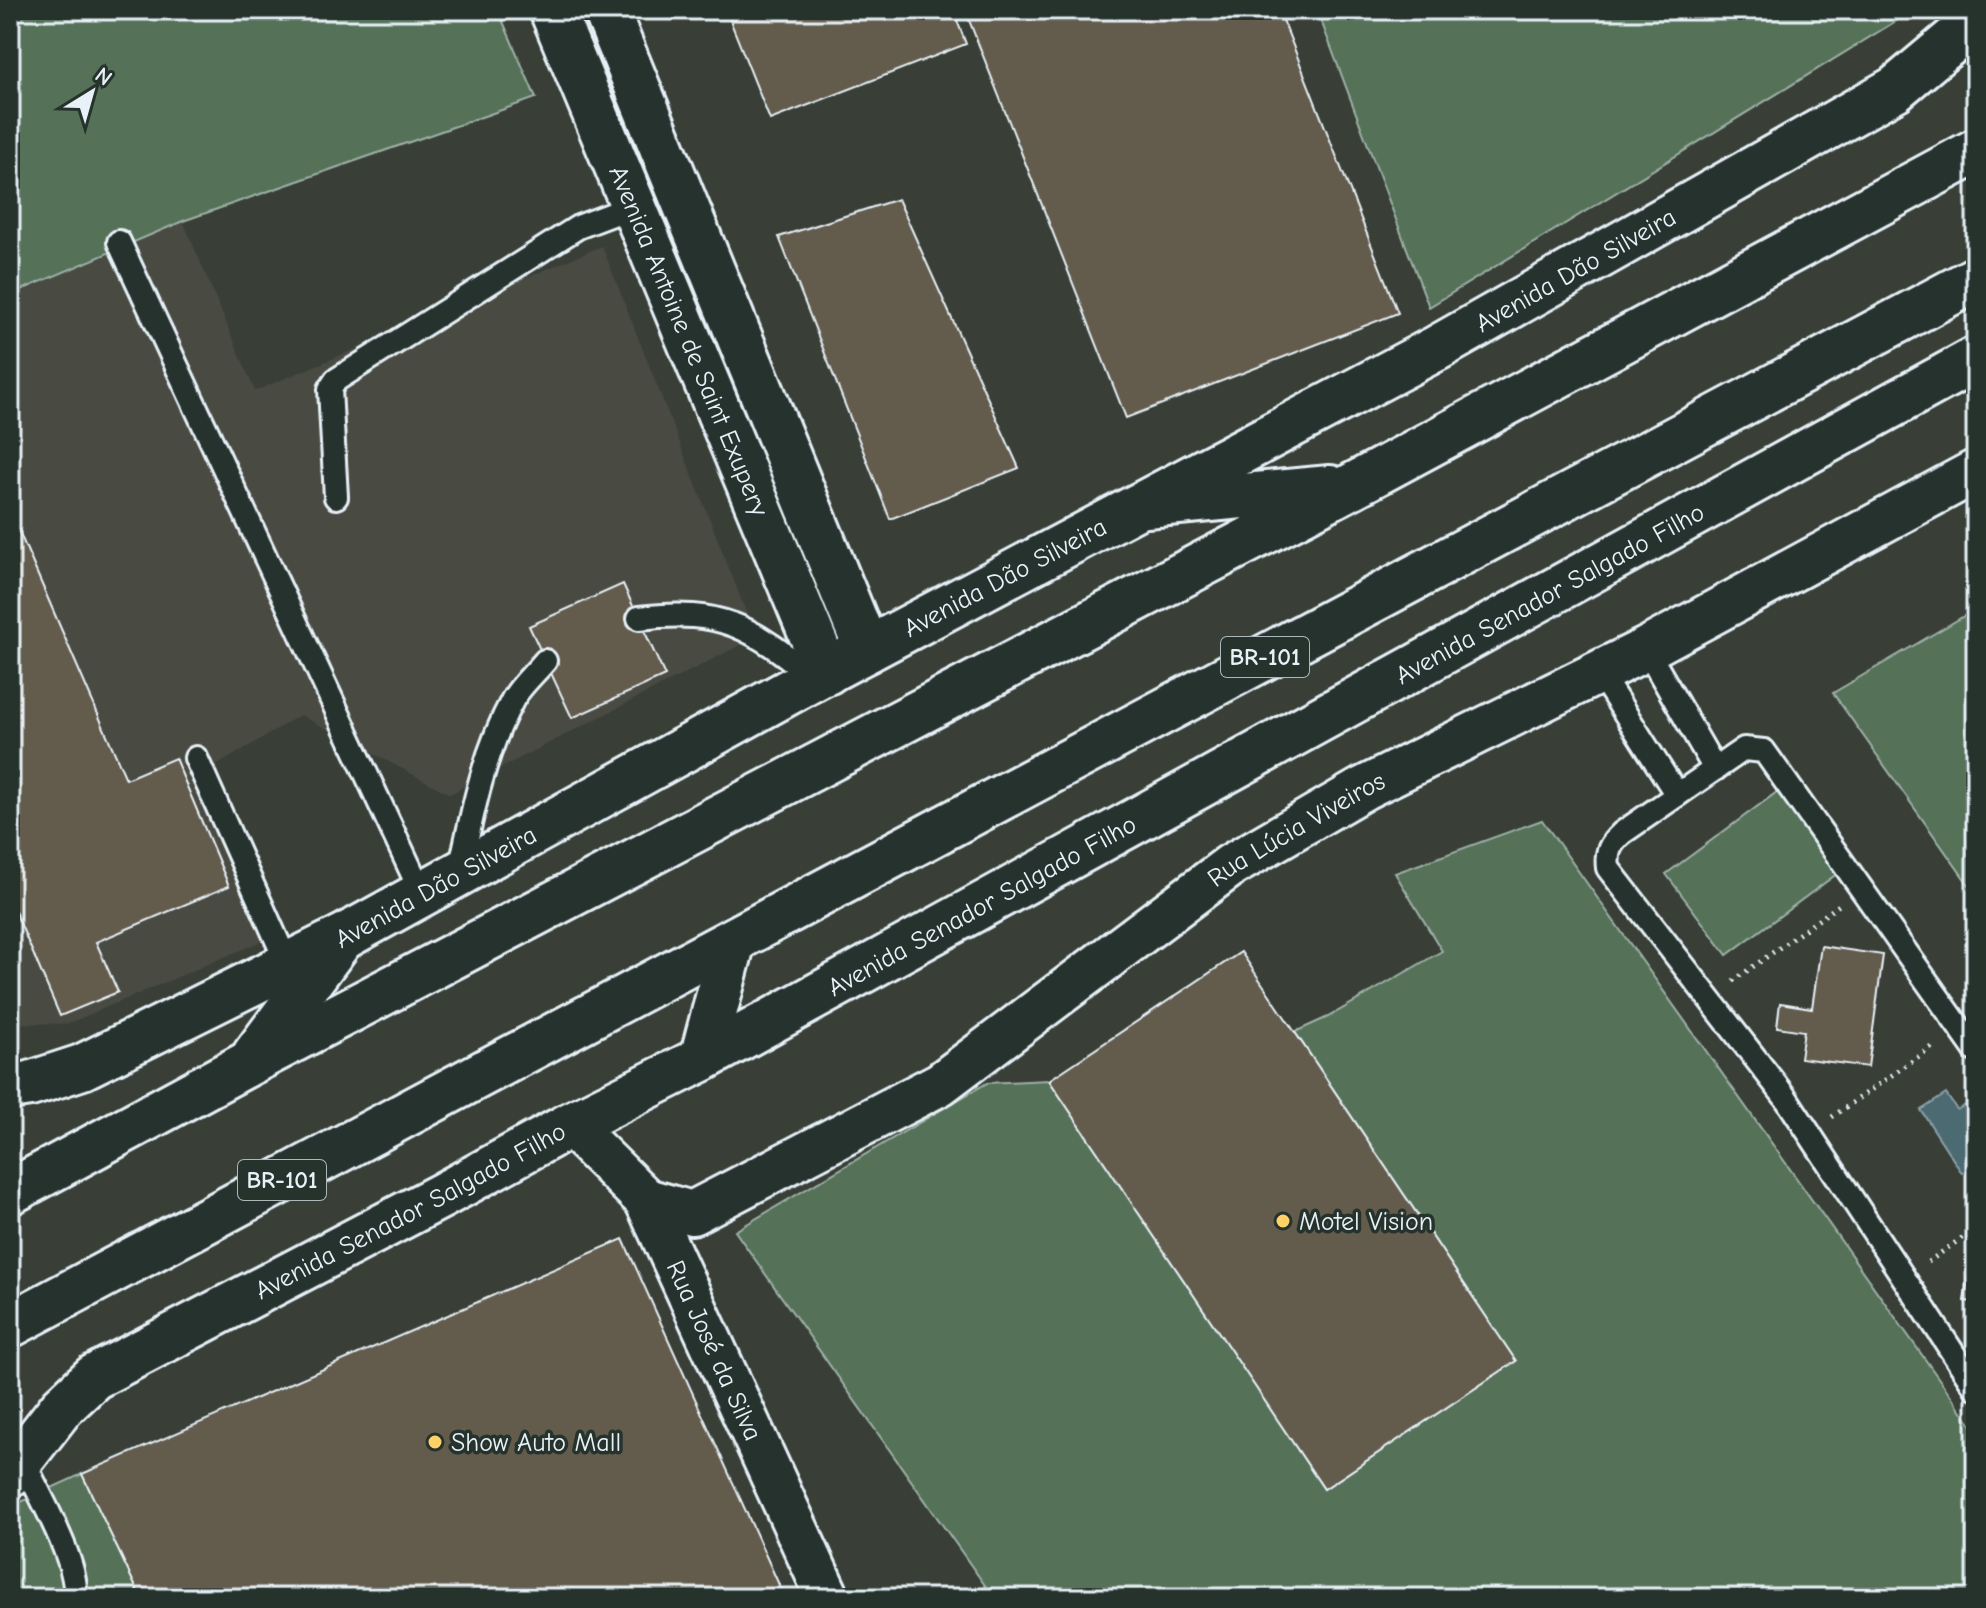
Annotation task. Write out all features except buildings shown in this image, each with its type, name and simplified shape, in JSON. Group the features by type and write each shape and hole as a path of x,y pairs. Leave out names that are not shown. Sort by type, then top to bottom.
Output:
{"main road":[{"name":"Avenida Antoine de Saint Exupery","path":"552,10 820,675"},
{"name":"Avenida Antoine de Saint Exupery","path":"606,10 867,650"},
{"name":"Avenida Dão Silveira","path":"10,1087 30,1084 82,1067 342,938 820,675 1146,505 1437,348 1895,89 1976,21"},
{"path":"609,151 658,135"},
{"path":"10,1192 249,1063 1352,486 1976,151"},
{"name":"BR-101","path":"10,1325 1976,279"},
{"name":"Avenida Senador Salgado Filho","path":"16,1467 62,1407 94,1377 570,1125 702,1059 1976,359"},
{"path":"1146,505 1352,486"},
{"path":"249,1063 342,938"},
{"path":"702,1059 733,941"}],"street":[{"name":"Rua Lúcia Viveiros","path":"646,1200 692,1213 940,1084 1230,866 1364,788 1646,649 1976,471"},
{"name":"Rua José da Silva","path":"570,1125 646,1200 828,1598"}],"lane":[{"path":"336,497 330,389 336,380 578,227 631,207"},
{"path":"119,242 440,884"},
{"path":"639,618 682,612 723,619 767,639 820,675"},
{"path":"1646,649 1715,769"},
{"path":"440,884 473,810 500,727 515,696 545,661"},
{"path":"1599,672 1677,795"},
{"path":"1976,1051 1771,755 1755,747 1744,749 1611,844 1606,855 1608,868 1786,1098 1976,1388"},
{"path":"196,758 288,965"},
{"path":"16,1467 68,1561 77,1584 75,1598"}],"path":[{"path":"1730,983 1843,902"},
{"path":"1722,971 1739,996"},
{"path":"1826,1121 1940,1042"},
{"path":"1934,1276 1925,1264 1976,1228"}],"shaded area":[{"path":"183,221 255,391 602,246 756,637 450,794 300,715 198,777 274,936 67,1024 10,1023 10,297"}],"green space":[{"path":"10,10 498,10 536,98 183,221 10,295"},
{"path":"1317,10 1914,10 1429,307"},
{"path":"1976,609 1976,895 1833,693"},
{"path":"1777,792 1838,873 1727,955 1666,874"},
{"path":"1542,820 1976,1431 1976,1598 994,1598 735,1231 987,1083 1049,1080 1324,1489 1516,1361 1295,1032 1328,1017 1442,951 1395,873"},
{"path":"82,1474 141,1598 10,1598 10,1507"}],"water":[{"path":"1946,1094 1957,1110 1972,1101 1976,1107 1976,1137 1972,1139 1976,1146 1976,1164 1962,1173 1921,1110"}],"place":[{"name":"Motel Vision","path":"1283,1221"},
{"name":"Show Auto Mall","path":"435,1442"}]}
